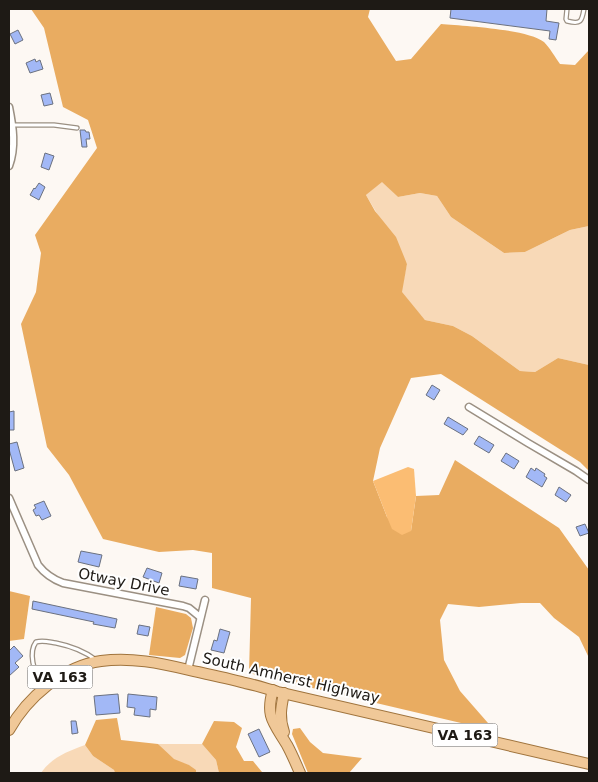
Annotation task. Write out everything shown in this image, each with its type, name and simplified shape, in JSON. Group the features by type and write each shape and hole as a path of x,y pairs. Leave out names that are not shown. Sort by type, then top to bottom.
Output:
{"main road":[{"name":"South Amherst Highway","path":"11,723 32,699 56,679 74,670 98,662 131,660 163,664 589,764"},
{"path":"273,690 270,703 271,714 275,726 287,745 300,773"},
{"path":"284,693 280,722 287,745"}],"street":[{"path":"9,107 14,144 9,166"},
{"path":"469,407 589,480"},
{"name":"Otway Drive","path":"9,498 38,565 50,578 63,583 183,606 189,608 200,617"},
{"path":"188,670 205,600"}],"lane":[{"path":"567,9 567,21 578,22 583,18 584,9"},
{"path":"12,125 54,125 78,128"},
{"path":"42,690 32,655 36,642 43,641 71,646 83,651 98,662"}],"shaded area":[{"path":"31,9 370,9 368,17 396,61 411,59 441,24 510,31 536,38 546,44 560,64 575,65 589,50 589,226 570,230 525,252 504,253 451,217 437,196 420,193 398,197 382,182 366,195 375,211 396,237 407,264 402,292 425,320 453,326 472,336 520,371 535,372 558,358 589,365 589,471 580,462 441,374 411,378 380,448 373,481 387,517 411,531 416,496 439,495 455,460 559,528 589,570 589,658 579,637 554,618 540,603 479,607 448,604 440,620 444,660 460,691 495,731 249,673 251,598 212,588 212,553 193,550 159,552 103,539 69,475 47,447 21,324 36,292 41,253 35,235 97,148 88,120 63,107 44,28"},
{"path":"382,181 398,197 420,193 437,196 451,217 504,253 525,252 570,230 589,226 589,365 558,358 535,372 520,371 472,336 453,326 425,320 401,292 407,264 366,195"},
{"path":"408,467 414,469 416,496 411,531 402,535 392,529 373,481"},
{"path":"9,591 30,596 24,639 9,641"},
{"path":"156,607 186,614 191,618 193,628 185,655 180,658 149,655"},
{"path":"117,718 121,740 158,744 174,759 196,770 196,773 115,773 114,770 93,756 85,745 96,720"},
{"path":"214,721 234,722 242,728 236,747 244,761 253,761 261,773 219,773 216,760 202,744"},
{"path":"300,728 310,742 323,753 362,758 349,773 308,773 292,734 293,729"},
{"path":"158,744 202,744 216,760 219,773 196,773 189,765 176,761"},
{"path":"85,745 93,756 114,770 115,773 41,773 55,759"}],"building":[{"path":"451,9 547,9 546,21 559,23 556,40 549,39 550,31 450,18"},
{"path":"18,30 23,40 15,44 10,34"},
{"path":"35,59 36,62 40,60 43,69 30,73 26,63"},
{"path":"50,93 53,104 44,106 41,95"},
{"path":"80,130 89,132 90,139 86,139 87,147 82,147"},
{"path":"45,153 54,156 49,170 41,167"},
{"path":"39,183 45,187 39,200 30,195"},
{"path":"432,385 440,390 434,400 426,395"},
{"path":"14,411 14,430 9,430 9,412"},
{"path":"448,417 468,429 463,435 444,424"},
{"path":"479,436 494,445 489,453 474,444"},
{"path":"17,442 24,468 15,471 9,444"},
{"path":"506,453 519,461 514,469 501,461"},
{"path":"531,468 535,471 536,468 545,474 544,476 547,478 542,487 526,477"},
{"path":"559,487 571,495 566,502 555,495"},
{"path":"44,501 51,516 42,520 39,515 36,516 33,510 36,508 34,505"},
{"path":"585,524 589,533 580,536 576,527"},
{"path":"81,551 102,555 99,567 78,562"},
{"path":"147,568 162,573 159,583 143,577"},
{"path":"181,576 198,579 196,589 179,586"},
{"path":"33,601 117,619 115,628 32,609"},
{"path":"139,625 150,627 148,636 137,634"},
{"path":"220,629 230,632 224,653 211,650 214,640 217,641"},
{"path":"14,646 23,656 15,663 19,667 9,676 9,651"},
{"path":"118,694 120,713 96,715 94,696"},
{"path":"128,694 157,697 156,710 150,709 150,717 134,715 135,708 127,707"},
{"path":"71,721 76,721 78,733 72,734"},
{"path":"259,729 270,752 259,757 248,734"}]}
